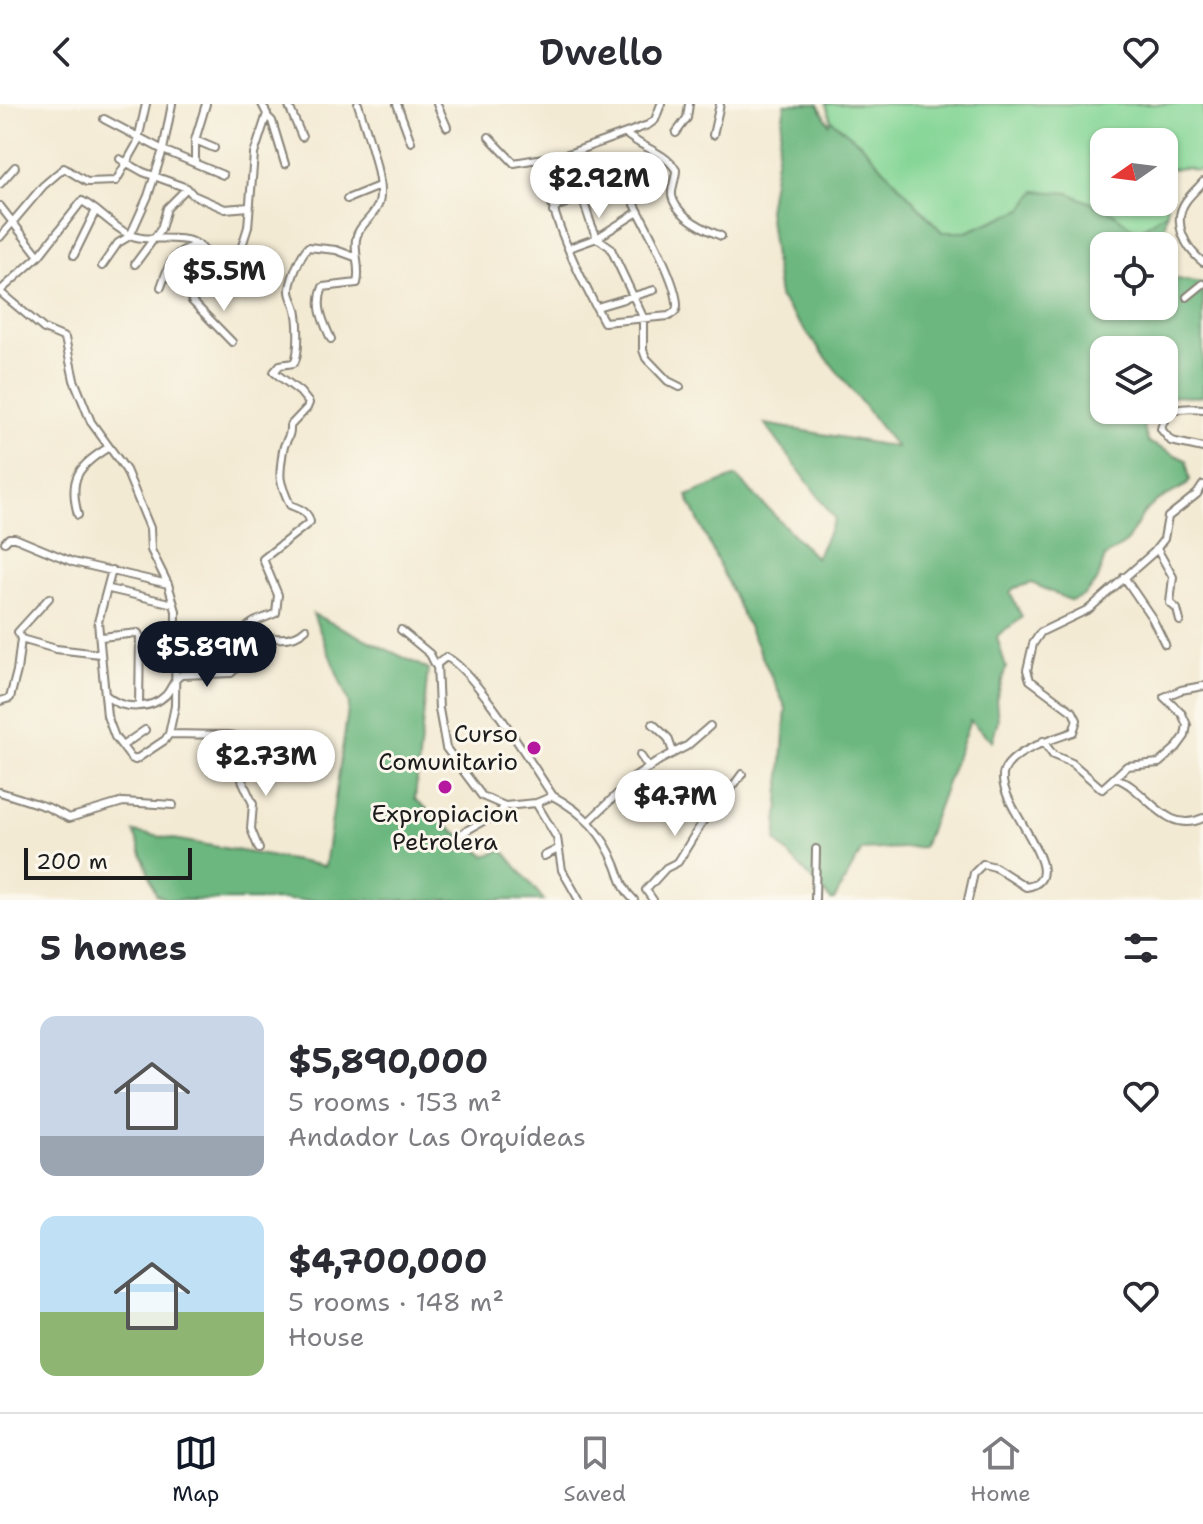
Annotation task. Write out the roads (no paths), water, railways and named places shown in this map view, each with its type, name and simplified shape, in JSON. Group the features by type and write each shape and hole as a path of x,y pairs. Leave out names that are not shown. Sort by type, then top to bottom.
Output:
{"street":[{"path":"0,237 43,186 64,168 87,182 114,183 140,138 146,104"},
{"path":"130,236 163,150 172,104"},
{"path":"195,162 195,140 206,104"},
{"path":"262,104 272,121 285,164"},
{"path":"288,104 302,137"},
{"path":"331,339 323,321 320,294 323,287 357,283 356,237 378,205 379,186 358,104"},
{"path":"397,104 411,142"},
{"path":"437,104 447,127"},
{"path":"489,137 514,163 542,159 568,154 648,125 655,120 661,104"},
{"path":"676,133 687,118 689,104"},
{"path":"713,135 720,104"},
{"path":"242,246 248,227 254,154 267,116"},
{"path":"104,119 163,150 223,175"},
{"path":"626,134 667,158 676,170 672,194 680,212 721,236"},
{"path":"195,140 214,148"},
{"path":"568,154 597,238 610,247 643,317 643,350 646,358 668,381 680,387"},
{"path":"120,159 187,188 193,195 225,209 249,207"},
{"path":"542,159 553,212 604,322 669,316 675,312 674,292 669,278 628,191"},
{"path":"0,184 15,167"},
{"path":"1203,182 1185,202 1181,222 1186,246 1203,260"},
{"path":"347,199 379,186"},
{"path":"135,264 161,229 167,208 187,188"},
{"path":"553,212 558,206 583,196"},
{"path":"112,570 98,622 108,728 135,760 169,734 175,706 177,628 174,604 151,550 150,528 126,470 91,422 74,380 65,338 44,329 0,291 39,256 82,201 130,236"},
{"path":"0,206 39,256"},
{"path":"74,255 96,210"},
{"path":"569,248 597,238 638,212"},
{"path":"102,266 118,243 130,236 190,240 197,244 203,249 209,263 192,301 232,342"},
{"path":"161,287 171,259 197,244"},
{"path":"106,694 115,703 124,706 153,703 168,693 181,675 231,673 237,669 245,630 277,610 278,595 263,563 264,556 310,522 308,515 300,508 290,505 279,480 278,469 283,461 284,446 290,438 290,426 309,403 274,372 280,365 294,363 299,348 296,309 290,286 308,247 336,250 355,257"},
{"path":"1187,297 1203,284"},
{"path":"597,307 654,290"},
{"path":"1203,409 1175,410 1167,415 1161,429 1171,441 1203,448"},
{"path":"78,515 74,501 74,479 89,460 109,447"},
{"path":"971,898 974,873 983,864 995,867 1026,887 1038,882 1041,876 1044,862 1008,800 1003,778 1012,762 1043,741 1073,732 1077,720 1073,712 1030,680 1027,670 1033,644 1041,632 1089,609 1157,549 1164,539 1168,517 1197,494 1203,485"},
{"path":"5,542 15,538 73,562 168,584"},
{"path":"1157,549 1173,577 1170,603 1177,609 1180,621"},
{"path":"1124,577 1152,618 1165,644"},
{"path":"109,589 174,604"},
{"path":"0,701 10,698 21,639 18,632 22,624 49,598"},
{"path":"245,630 288,639 306,629"},
{"path":"401,630 430,654 437,670"},
{"path":"101,637 138,633 139,705"},
{"path":"21,639 56,649 100,654"},
{"path":"553,796 536,803 505,806 482,796 446,748 439,709 437,664 446,657 452,660 477,686 522,746 553,796 590,820 604,841 624,887 634,900"},
{"path":"1043,741 1053,755 1072,763 1097,788 1106,787 1127,766 1159,763 1177,747 1185,736 1187,725 1182,714 1164,697 1203,686"},
{"path":"653,724 668,738 673,752"},
{"path":"590,820 635,777 687,746 710,726"},
{"path":"122,746 145,730"},
{"path":"169,734 248,738 242,758 242,780 253,804 251,829 259,849"},
{"path":"640,755 649,768"},
{"path":"653,900 646,890 648,885 670,864 678,862 703,821 742,774"},
{"path":"1116,778 1137,788 1166,817 1195,822 1203,818"},
{"path":"0,792 47,807 69,818 123,802 173,805"},
{"path":"536,803 557,838 562,870 579,900"},
{"path":"455,844 459,835 496,817 505,806"},
{"path":"544,856 558,849"},
{"path":"815,900 816,849"}],"place":[{"name":"Curso Comunitario","path":"534,748"},
{"name":"Expropiacion Petrolera","path":"445,787"}]}
